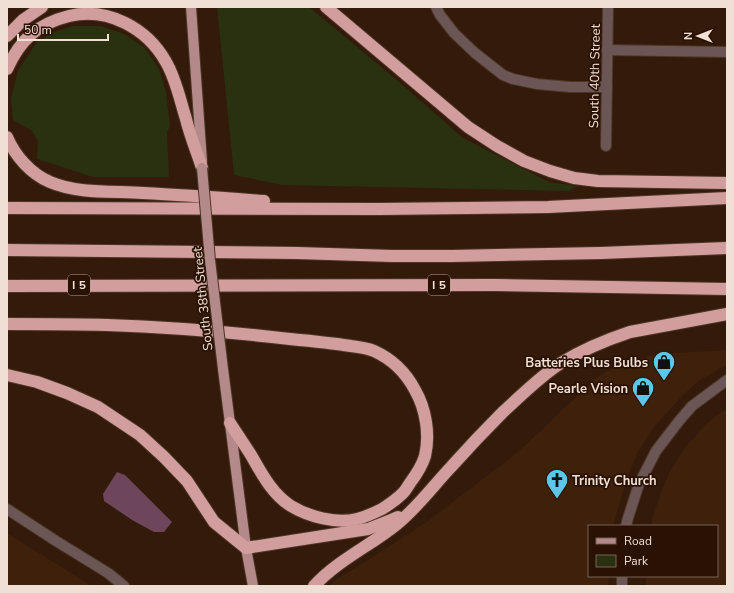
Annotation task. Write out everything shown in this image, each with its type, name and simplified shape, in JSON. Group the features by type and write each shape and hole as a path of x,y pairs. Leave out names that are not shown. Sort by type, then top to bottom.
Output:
{"highway":[{"path":"7,36 23,20 42,7"},
{"path":"326,7 468,127 524,161 574,178 598,181 727,183"},
{"path":"7,69 18,47 28,36 48,23 62,18 89,14 104,15 127,24 138,30 147,38 166,61 172,74 186,122 202,168"},
{"path":"7,137 15,152 32,171 49,181 64,187 79,190 150,193 379,209"},
{"path":"7,208 379,209 548,207 727,198"},
{"name":"I 5","path":"7,250 297,253 392,256 601,253 727,248"},
{"name":"I 5","path":"7,286 472,285 727,289"},
{"path":"314,586 341,563 397,524 467,449 525,391 560,364 578,353 630,332 727,314"},
{"path":"7,324 107,325 179,328 331,343 374,351 388,359 399,368 410,381 420,398 425,417 427,438 425,457 403,493 392,503 374,513 356,519 322,519 304,513 291,506 278,495 266,481 230,423"},
{"path":"7,375 37,382 74,395 98,407 140,435 187,481 214,522 246,548 368,529 391,520 415,506"}],"main road":[{"name":"South 38th Street","path":"191,7 210,260 246,548 253,586"}],"street":[{"path":"436,7 442,18 454,33 475,53 503,75 513,79 537,84 570,87 607,87"},
{"name":"South 40th Street","path":"606,146 608,7"},
{"path":"607,50 727,52"},
{"path":"626,525 639,484 656,451 692,406 727,380"},
{"path":"7,509 108,573 124,586"}],"shaded area":[{"path":"727,350 727,365 700,380 683,395 655,426 638,452 627,478 613,525 588,525 588,577 609,577 608,586 328,586 428,521 518,452 596,378 621,363 658,354"},
{"path":"727,409 727,586 646,586 646,577 718,577 718,525 651,525 653,516 669,473 689,443 703,427"},
{"path":"117,472 125,475 172,522 164,532 154,532 132,520 104,501 103,494"},
{"path":"7,533 82,580 92,586 7,586"}],"green space":[{"path":"217,7 309,7 392,76 463,138 549,182 578,186 569,191 282,185 234,175"},
{"path":"73,26 101,26 124,34 145,48 159,69 166,92 170,126 167,132 169,177 93,177 37,159 38,141 32,131 13,120 11,98 18,71 36,43 52,33"}],"place":[{"name":"Batteries Plus Bulbs","path":"664,382"},
{"name":"Pearle Vision","path":"643,408"},
{"name":"Trinity Church","path":"557,500"}]}
